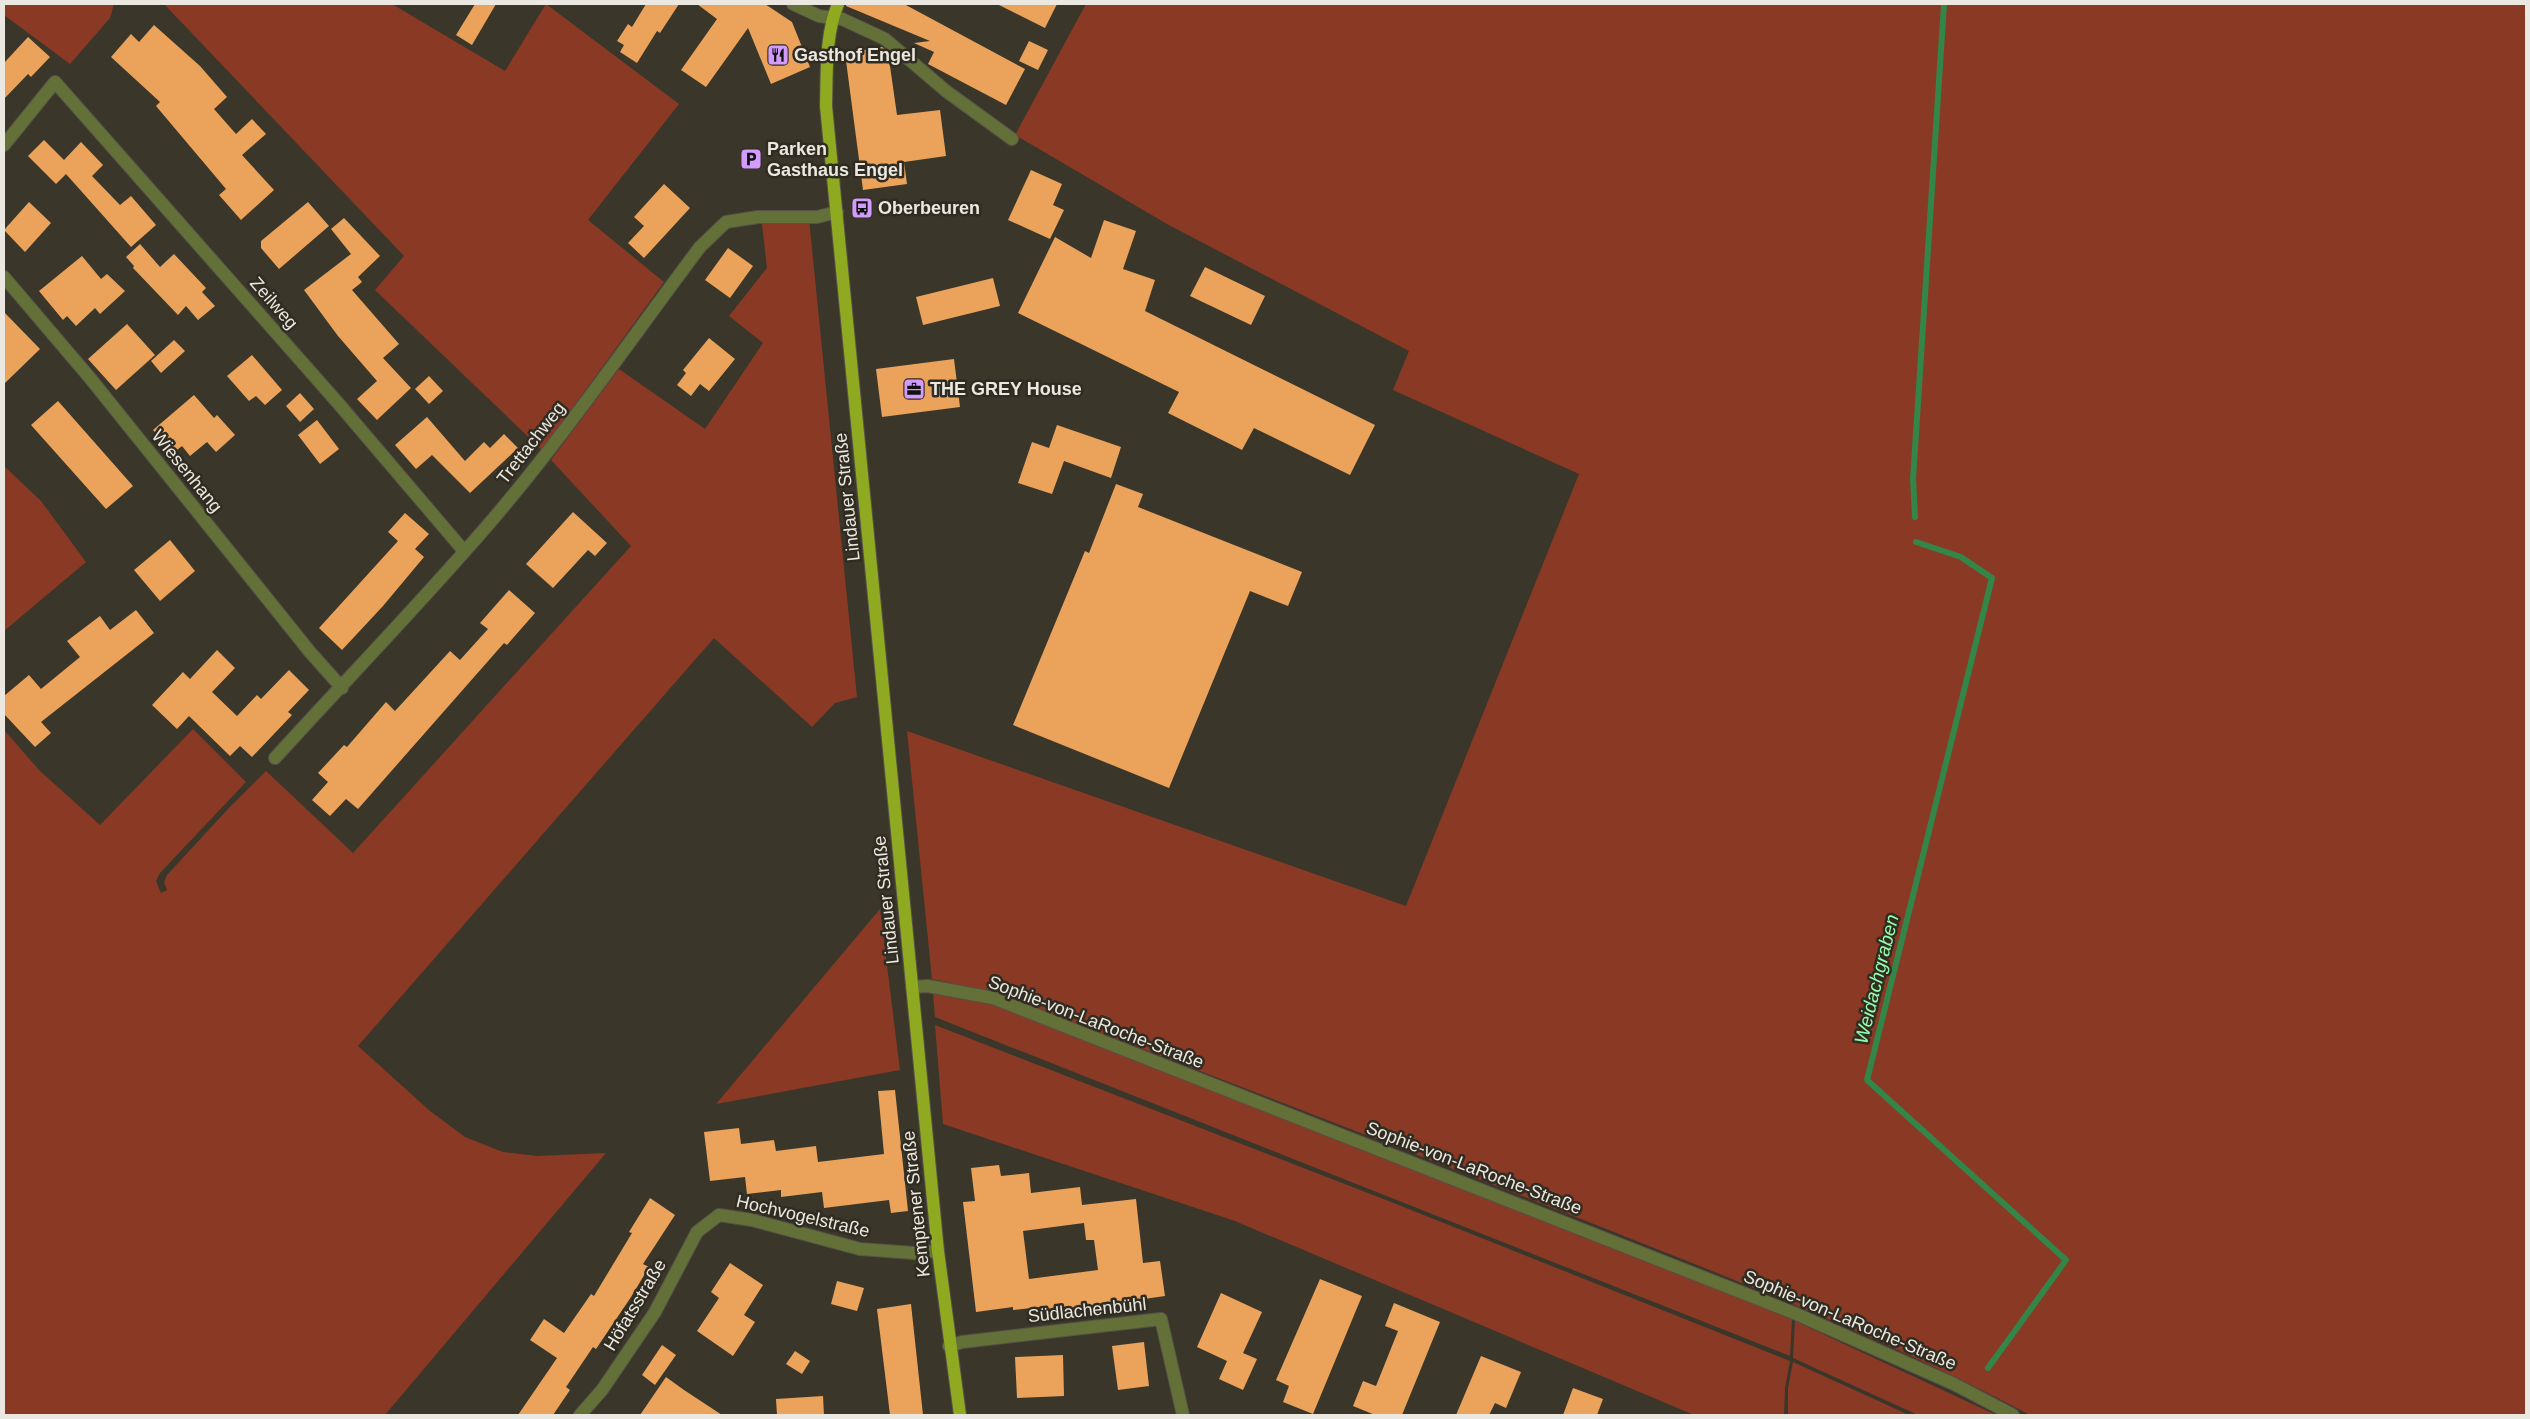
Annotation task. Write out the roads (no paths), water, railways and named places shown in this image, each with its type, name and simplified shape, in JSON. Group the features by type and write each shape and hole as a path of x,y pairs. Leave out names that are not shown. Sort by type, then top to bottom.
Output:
{"main road":[{"name":"Lindauer Straße","path":"838,4 832,18 827,64 826,106 912,987"},
{"name":"Kemptener Straße","path":"912,987 938,1252 949,1346 960,1415"}],"street":[{"path":"792,4 820,16 842,19 885,39 946,91 1012,139"},
{"name":"Zeilweg","path":"4,145 55,82 338,403 464,551"},
{"name":"Trettachweg","path":"275,758 342,688 464,551 553,445 700,246 726,222 758,217 817,217 837,212"},
{"name":"Wiesenhang","path":"4,277 90,378 310,652 342,688"},
{"name":"Sophie-von-LaRoche-Straße","path":"912,987 928,986 992,998 1801,1316 1954,1384 2013,1415"},
{"name":"Hochvogelstraße","path":"720,1215 752,1220 860,1249 914,1253 938,1252"},
{"name":"Höfatsstraße","path":"580,1415 602,1390 654,1312 697,1232 720,1215"},
{"name":"Südlachenbühl","path":"949,1346 962,1342 1161,1320 1183,1415"}],"waterway":[{"path":"1915,517 1913,479 1944,4"},
{"name":"Weidachgraben","path":"1916,542 1961,557 1992,578 1867,1080 2066,1260 1988,1368"}],"place":[{"name":"Gasthof Engel","path":"778,55"},
{"name":"Parken Gasthaus Engel","path":"751,159"},
{"name":"Oberbeuren","path":"862,208"},
{"name":"THE GREY House","path":"914,389"}]}
